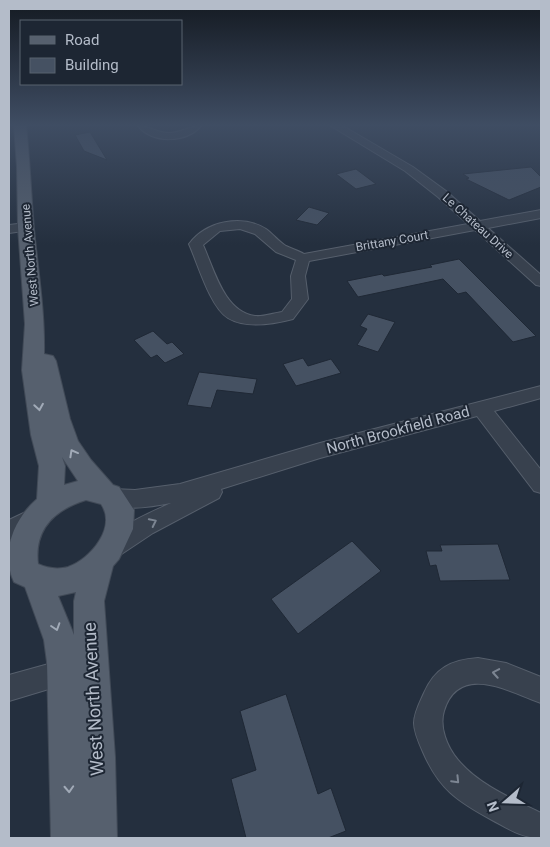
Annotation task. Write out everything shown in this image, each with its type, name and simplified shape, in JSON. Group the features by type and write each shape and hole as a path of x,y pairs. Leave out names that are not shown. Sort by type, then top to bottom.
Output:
{"main road":[{"name":"West North Avenue","path":"24,166 26,227 36,324 34,370 43,435 52,466 44,509"},
{"name":"West North Avenue","path":"36,324 67,442 79,464 108,495"},
{"path":"86,489 108,495 120,511 120,534 106,555 90,571 60,583 45,584 24,572 21,556 27,533 44,509 70,492 86,489"},
{"name":"West North Avenue","path":"97,838 97,757 89,601 106,555"},
{"name":"West North Avenue","path":"24,572 60,640 71,838"}],"street":[{"name":"Le Chateau Drive","path":"403,166 442,194 480,226 541,282"},
{"name":"Brittany Court","path":"303,258 541,214"},
{"path":"241,225 260,231 281,249 303,258 298,276 300,298 286,316 256,321 234,315 221,301 196,244 208,231 224,226 241,225"},
{"path":"9,229 26,227"},
{"name":"North Brookfield Road","path":"108,495 131,500 189,490 291,458 541,392"},
{"path":"481,408 541,485"},
{"name":"North Brookfield Road","path":"106,555 145,526 256,470"},
{"path":"9,531 44,509"},
{"path":"541,690 508,675 482,671 466,672 447,680 434,700 428,721 435,747 446,769 461,786 541,829"},
{"path":"9,688 63,673"}],"building":[{"path":"531,167 541,177 541,187 509,200 466,179 469,178 463,174"},
{"path":"356,169 376,184 356,189 336,174"},
{"path":"309,207 329,213 317,225 296,220"},
{"path":"459,259 536,336 513,342 466,292 458,294 443,279 358,297 347,281 432,267 430,265"},
{"path":"368,314 395,322 378,352 357,345 367,329 360,326"},
{"path":"153,331 167,344 172,342 184,354 165,363 157,355 151,358 134,340"},
{"path":"303,358 308,366 331,359 341,373 296,386 283,364"},
{"path":"199,372 257,379 253,394 217,390 211,408 187,405"},
{"path":"352,541 381,571 298,634 271,599"},
{"path":"498,544 510,580 440,581 436,565 430,566 426,551 442,551 440,545"},
{"path":"286,694 318,794 331,788 346,831 328,838 246,838 231,779 256,770 240,711"}]}
